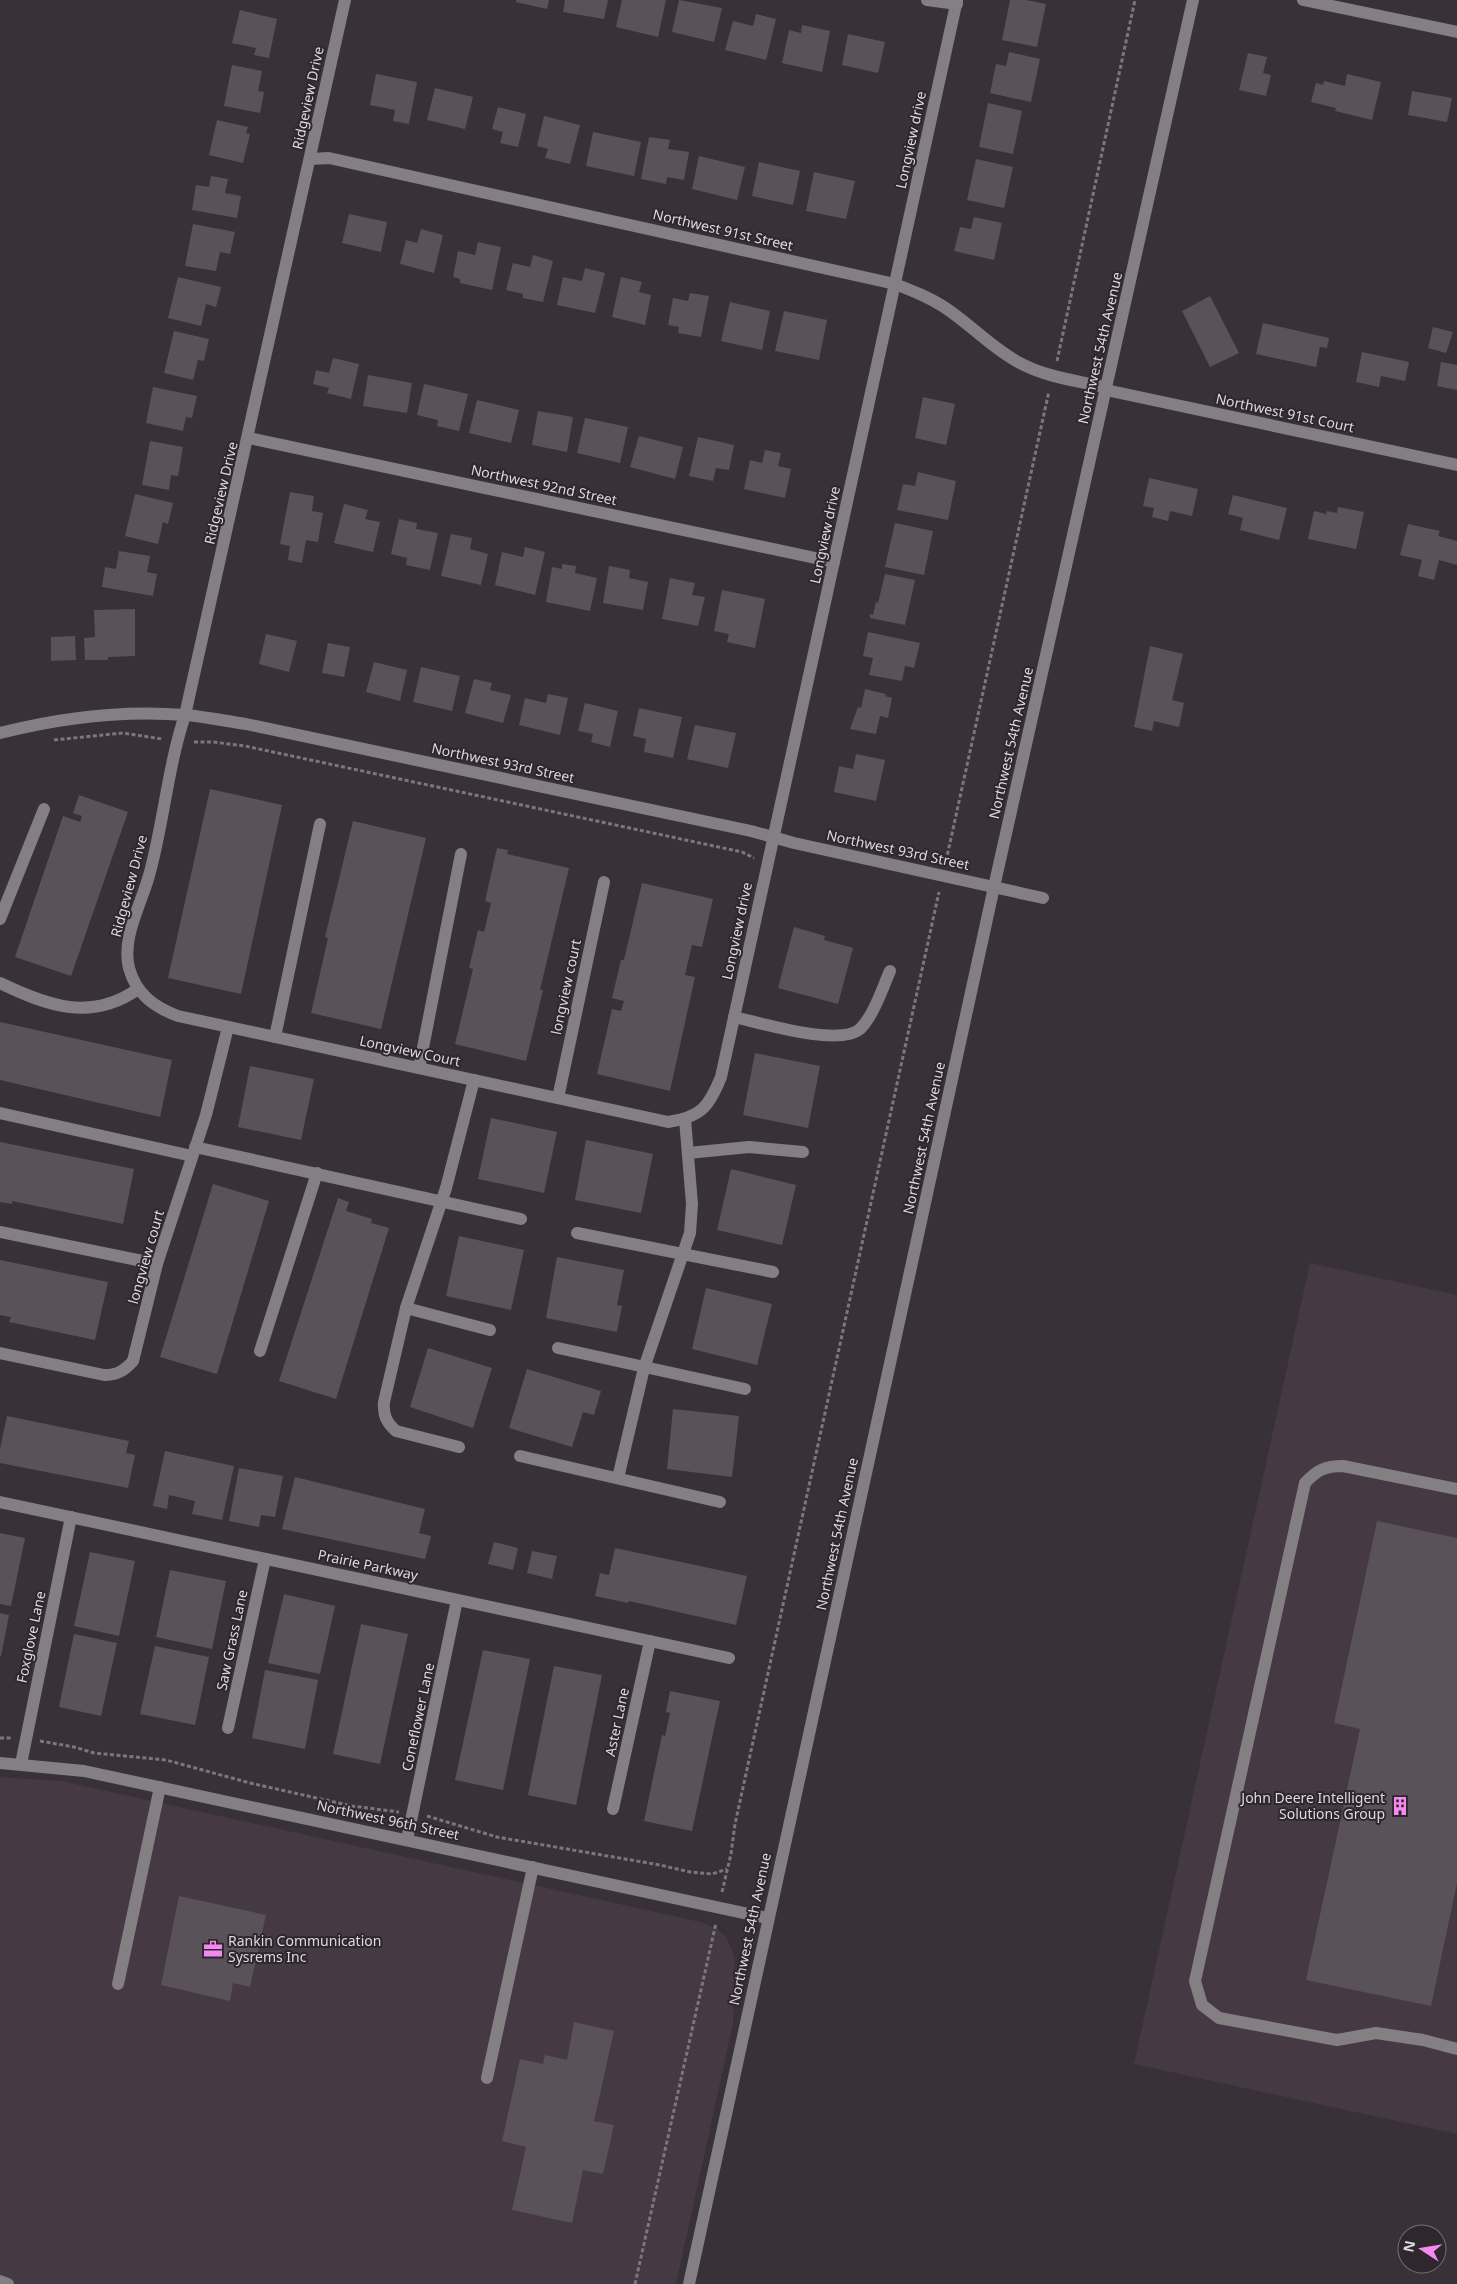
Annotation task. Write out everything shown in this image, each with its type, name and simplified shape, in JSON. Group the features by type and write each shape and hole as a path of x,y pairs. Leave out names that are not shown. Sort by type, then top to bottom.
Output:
{"street":[{"name":"Ridgeview Drive","path":"138,989 129,966 128,950 150,872 177,740 185,715 249,438 345,0"},
{"path":"928,0 957,2"},
{"name":"Northwest 54th Avenue","path":"689,2284 767,1918 994,887 1193,0"},
{"path":"1303,0 1457,32"},
{"name":"Longview drive","path":"721,1077 957,2"},
{"name":"Northwest 91st Street","path":"310,159 329,158 895,284 920,293 947,309 995,348 1020,363 1052,375 1100,386 1106,390"},
{"name":"Northwest 91st Court","path":"1106,390 1457,465"},
{"name":"Northwest 92nd Street","path":"249,438 834,562"},
{"name":"Northwest 93rd Street","path":"0,733 75,719 134,715 185,715 268,728 773,837 1043,898"},
{"path":"0,919 44,809"},
{"path":"275,1037 320,824"},
{"name":"longview court","path":"419,1068 461,854"},
{"name":"longview court","path":"558,1098 604,882"},
{"path":"734,1018 826,1036 853,1034 861,1027 870,1013 890,972"},
{"path":"0,983 44,1002 63,1007 84,1009 106,1006 128,997 138,989"},
{"name":"Longview Court","path":"138,989 146,999 161,1010 178,1016 660,1120 685,1119 700,1112 711,1101 721,1077"},
{"name":"longview court","path":"0,1353 104,1375 113,1375 124,1370 133,1361 157,1264 206,1115 228,1027"},
{"name":"longview court","path":"459,1448 396,1431 388,1424 383,1413 390,1374 406,1308 441,1200 474,1080"},
{"path":"0,1114 317,1174 521,1219"},
{"path":"618,1478 644,1368 690,1233 692,1204 685,1119"},
{"path":"688,1154 749,1147 802,1152"},
{"path":"260,1351 317,1174"},
{"path":"0,1232 157,1264"},
{"path":"577,1233 773,1272"},
{"path":"406,1308 490,1330"},
{"path":"558,1348 745,1389"},
{"path":"520,1456 720,1502"},
{"path":"1457,1489 1343,1466 1328,1466 1315,1472 1305,1483 1195,1981 1202,2005 1219,2018 1337,2040 1376,2033 1423,2040 1457,2049"},
{"name":"Prairie Parkway","path":"0,1502 730,1658"},
{"name":"Foxglove Lane","path":"21,1764 71,1517"},
{"name":"Saw Grass Lane","path":"228,1728 265,1559"},
{"name":"Coneflower Lane","path":"407,1840 458,1600"},
{"name":"Aster Lane","path":"613,1809 650,1641"},
{"name":"Northwest 96th Street","path":"0,1763 84,1771 767,1918"},
{"path":"118,1984 160,1787"},
{"path":"487,2078 533,1867"},
{"path":"0,2281 8,2284"}],"path":[{"path":"635,2284 719,1908 794,1548 872,1204 1135,0"},
{"path":"50,741 123,734 162,739"},
{"path":"192,742 213,742 245,746 444,788 742,852 767,864"},
{"path":"0,1738 25,1738 74,1747 94,1754 166,1760 250,1783 352,1806 438,1818 497,1837 660,1865 690,1872 712,1874 727,1869"}],"shaded area":[{"path":"1310,1263 1457,1295 1457,2134 1134,2064"},
{"path":"0,1777 61,1781 705,1923 718,1930 726,1937 735,1958 733,2024 676,2284 0,2284"}],"building":[{"path":"516,0 549,0 547,9 516,2"},
{"path":"565,0 608,0 604,19 563,12"},
{"path":"622,0 666,0 658,37 616,27"},
{"path":"679,0 722,8 714,42 672,32"},
{"path":"1010,0 1026,0 1046,4 1037,47 1002,40"},
{"path":"240,10 277,19 269,58 254,55 256,48 232,43"},
{"path":"756,14 776,19 766,60 725,50 733,21 753,26"},
{"path":"802,25 830,31 822,72 782,63 789,30 801,33"},
{"path":"848,34 885,42 878,73 842,65"},
{"path":"1009,52 1040,59 1031,102 990,93 996,64 1006,66"},
{"path":"1248,53 1267,57 1263,73 1271,75 1266,96 1239,90"},
{"path":"232,65 262,71 258,91 264,92 260,113 224,106"},
{"path":"376,74 417,82 409,124 393,121 395,110 370,105"},
{"path":"1347,74 1381,82 1372,120 1335,111 1336,108 1311,102 1316,83 1323,85 1324,81 1345,86"},
{"path":"435,88 473,97 465,129 427,120"},
{"path":"1412,91 1452,98 1447,122 1408,115"},
{"path":"988,103 1022,111 1013,154 979,147"},
{"path":"498,107 526,114 518,147 500,143 503,132 492,129"},
{"path":"544,116 580,125 570,164 545,158 548,149 537,146"},
{"path":"217,120 248,127 246,133 250,134 243,163 209,155"},
{"path":"593,132 641,142 634,176 586,166"},
{"path":"649,137 670,140 668,149 689,152 684,180 667,177 666,184 641,179"},
{"path":"699,156 745,167 737,200 692,189"},
{"path":"976,159 1013,167 1004,208 967,200"},
{"path":"759,162 800,171 793,205 752,196"},
{"path":"814,172 855,181 846,219 806,211"},
{"path":"211,176 228,179 225,193 241,196 237,218 192,210 196,185 209,187"},
{"path":"349,214 387,222 381,252 342,243"},
{"path":"974,217 1002,223 994,260 954,251 960,227 971,229"},
{"path":"193,224 235,232 230,254 220,252 216,271 185,266"},
{"path":"421,229 443,235 434,273 400,264 406,240 417,243"},
{"path":"478,242 501,247 492,290 460,283 460,279 453,277 458,251 475,255"},
{"path":"533,255 553,261 543,302 523,298 523,294 506,290 513,263 530,267"},
{"path":"585,268 605,273 595,313 557,305 563,277 582,281"},
{"path":"178,277 221,287 216,307 206,304 201,326 168,318"},
{"path":"621,277 642,282 639,292 651,295 645,325 612,317"},
{"path":"690,293 709,296 701,337 678,333 679,327 668,325 673,298 688,301"},
{"path":"1210,296 1239,353 1210,367 1182,311"},
{"path":"730,302 770,311 762,350 721,341"},
{"path":"784,311 827,320 819,360 775,351"},
{"path":"1263,323 1329,338 1327,348 1320,347 1316,367 1256,354"},
{"path":"1433,327 1453,332 1446,353 1428,348"},
{"path":"174,331 209,339 204,361 198,360 193,380 164,373"},
{"path":"1362,352 1409,362 1405,381 1381,376 1379,387 1356,382"},
{"path":"333,358 359,364 351,399 327,393 329,388 313,384 316,370 329,373"},
{"path":"1441,362 1457,365 1457,390 1437,386"},
{"path":"368,375 412,383 407,413 363,406"},
{"path":"424,384 468,394 459,431 437,426 438,420 417,415"},
{"path":"153,387 197,396 192,418 186,417 183,431 146,423"},
{"path":"923,397 955,404 946,445 915,438"},
{"path":"477,400 519,410 511,443 469,433"},
{"path":"538,411 573,417 567,452 532,445"},
{"path":"585,418 628,427 620,463 577,453"},
{"path":"639,436 683,447 675,479 630,467"},
{"path":"698,437 734,445 729,470 716,468 713,481 689,476"},
{"path":"150,441 183,447 178,476 171,475 169,490 142,485"},
{"path":"765,450 781,453 778,466 791,469 785,498 744,489 750,460 762,463"},
{"path":"918,472 956,481 948,520 897,510 903,484 915,486"},
{"path":"1149,478 1198,489 1192,516 1170,511 1168,521 1152,517 1154,508 1143,506"},
{"path":"290,492 314,496 312,511 323,513 318,542 306,540 302,563 288,560 290,546 280,544"},
{"path":"135,494 173,503 168,524 163,522 158,544 125,536"},
{"path":"1233,495 1287,508 1279,540 1240,530 1243,518 1228,514"},
{"path":"344,504 368,510 365,519 380,522 373,552 334,543"},
{"path":"1338,507 1364,512 1356,549 1308,539 1314,511 1326,514 1327,511 1337,513"},
{"path":"399,519 417,523 416,529 438,533 430,570 406,565 407,558 391,554"},
{"path":"895,523 933,531 924,575 885,567"},
{"path":"1408,524 1440,531 1438,536 1457,541 1457,565 1439,560 1434,580 1418,576 1422,560 1400,555"},
{"path":"451,534 472,538 470,549 488,554 481,585 441,576"},
{"path":"525,547 545,552 535,595 495,585 502,552 523,557"},
{"path":"119,551 150,556 147,572 157,574 153,596 102,587 105,567 116,569"},
{"path":"562,564 576,566 575,573 597,578 590,611 546,602 552,567 562,569"},
{"path":"609,566 630,570 629,578 648,582 643,610 603,603"},
{"path":"885,574 915,580 905,625 870,618 870,614 873,615 876,602 878,603"},
{"path":"670,578 695,583 692,595 705,597 698,626 662,619"},
{"path":"722,590 765,599 755,648 727,642 729,634 714,631"},
{"path":"135,609 135,656 108,657 108,660 85,660 84,638 95,637 94,610"},
{"path":"868,632 920,643 914,668 905,666 902,681 869,675 873,658 863,656"},
{"path":"266,634 297,641 289,672 259,664"},
{"path":"75,636 76,660 51,661 51,637"},
{"path":"328,643 350,647 344,677 322,673"},
{"path":"1150,646 1183,654 1172,700 1184,703 1179,727 1154,721 1152,731 1134,727"},
{"path":"374,662 407,670 400,701 366,692"},
{"path":"421,667 460,676 452,711 413,702"},
{"path":"474,679 492,683 490,690 511,695 503,723 465,713"},
{"path":"865,689 886,694 885,696 892,698 888,718 880,716 876,734 850,729 858,707 861,708"},
{"path":"548,694 568,698 560,735 519,725 525,698 546,703"},
{"path":"585,703 618,711 610,747 591,742 593,734 578,731"},
{"path":"639,708 682,717 673,758 644,752 646,739 633,736"},
{"path":"695,725 736,733 728,768 687,759"},
{"path":"856,754 885,760 876,801 834,792 839,766 853,769"},
{"path":"210,789 282,805 241,994 168,978"},
{"path":"79,795 128,812 71,976 15,957 63,816 80,822 82,816 73,813"},
{"path":"353,821 426,838 381,1029 311,1013 328,938 325,937"},
{"path":"497,848 508,850 507,854 569,868 540,990 543,990 526,1061 455,1044 473,969 469,968 478,930 484,932 491,903 485,901"},
{"path":"642,883 713,899 702,947 692,945 685,975 695,977 670,1091 597,1074 612,1009 621,1011 624,1001 612,998 621,960 624,960"},
{"path":"794,927 825,936 824,940 853,948 838,1004 778,988"},
{"path":"0,1022 172,1060 160,1117 0,1080"},
{"path":"755,1053 820,1066 808,1128 743,1115"},
{"path":"250,1066 314,1079 301,1140 238,1127"},
{"path":"491,1118 557,1132 544,1193 478,1179"},
{"path":"586,1140 653,1154 641,1213 575,1200"},
{"path":"0,1142 134,1169 123,1224 12,1201 12,1204 0,1202"},
{"path":"731,1169 796,1185 782,1245 717,1230"},
{"path":"213,1184 269,1201 217,1374 160,1357"},
{"path":"338,1198 349,1202 346,1211 372,1219 371,1223 389,1228 336,1399 279,1381"},
{"path":"459,1236 524,1250 511,1310 446,1296"},
{"path":"557,1257 624,1270 617,1305 622,1306 617,1332 546,1318"},
{"path":"0,1260 108,1282 95,1340 9,1322 11,1317 0,1315"},
{"path":"706,1288 772,1304 757,1365 692,1349"},
{"path":"428,1348 492,1368 473,1428 410,1407"},
{"path":"527,1369 601,1391 594,1415 583,1412 572,1447 509,1428"},
{"path":"673,1409 739,1416 732,1477 667,1469"},
{"path":"7,1416 129,1441 126,1453 135,1455 128,1488 0,1463 0,1449"},
{"path":"165,1451 234,1466 222,1520 192,1514 195,1501 169,1495 167,1509 153,1506"},
{"path":"239,1468 283,1476 275,1517 261,1515 259,1527 229,1521"},
{"path":"295,1477 425,1509 419,1533 431,1536 425,1559 282,1529"},
{"name":"John Deere Intelligent Solutions Group","path":"1377,1521 1457,1538 1457,1883 1431,2006 1306,1980 1360,1729 1334,1723"},
{"path":"0,1533 25,1538 11,1606 0,1604"},
{"path":"494,1542 518,1548 513,1570 488,1564"},
{"path":"615,1548 747,1576 736,1625 629,1601 628,1603 595,1596 600,1573 609,1575"},
{"path":"532,1551 557,1556 552,1579 527,1573"},
{"path":"90,1552 135,1561 119,1636 74,1626"},
{"path":"170,1570 226,1581 212,1649 156,1637"},
{"path":"284,1594 335,1606 320,1674 268,1663"},
{"path":"0,1613 9,1615 1,1656 0,1656"},
{"path":"361,1624 408,1634 380,1764 333,1754"},
{"path":"74,1634 117,1643 101,1716 59,1707"},
{"path":"155,1646 209,1657 195,1725 140,1714"},
{"path":"483,1650 530,1659 503,1790 455,1780"},
{"path":"554,1666 602,1675 576,1805 528,1795"},
{"path":"265,1670 318,1680 305,1749 252,1738"},
{"path":"670,1691 720,1701 692,1831 644,1821 662,1735 665,1736 670,1713 666,1712"},
{"name":"Rankin Communication Sysrems Inc","path":"179,1896 266,1915 250,1987 233,1983 230,2001 161,1985"},
{"path":"574,2022 614,2031 594,2121 614,2125 603,2174 583,2170 572,2223 512,2210 526,2147 502,2141 520,2059 543,2064 545,2055 567,2060"}],"place":[{"name":"John Deere Intelligent Solutions Group","path":"1400,1806"},
{"name":"Rankin Communication Sysrems Inc","path":"213,1949"}]}
